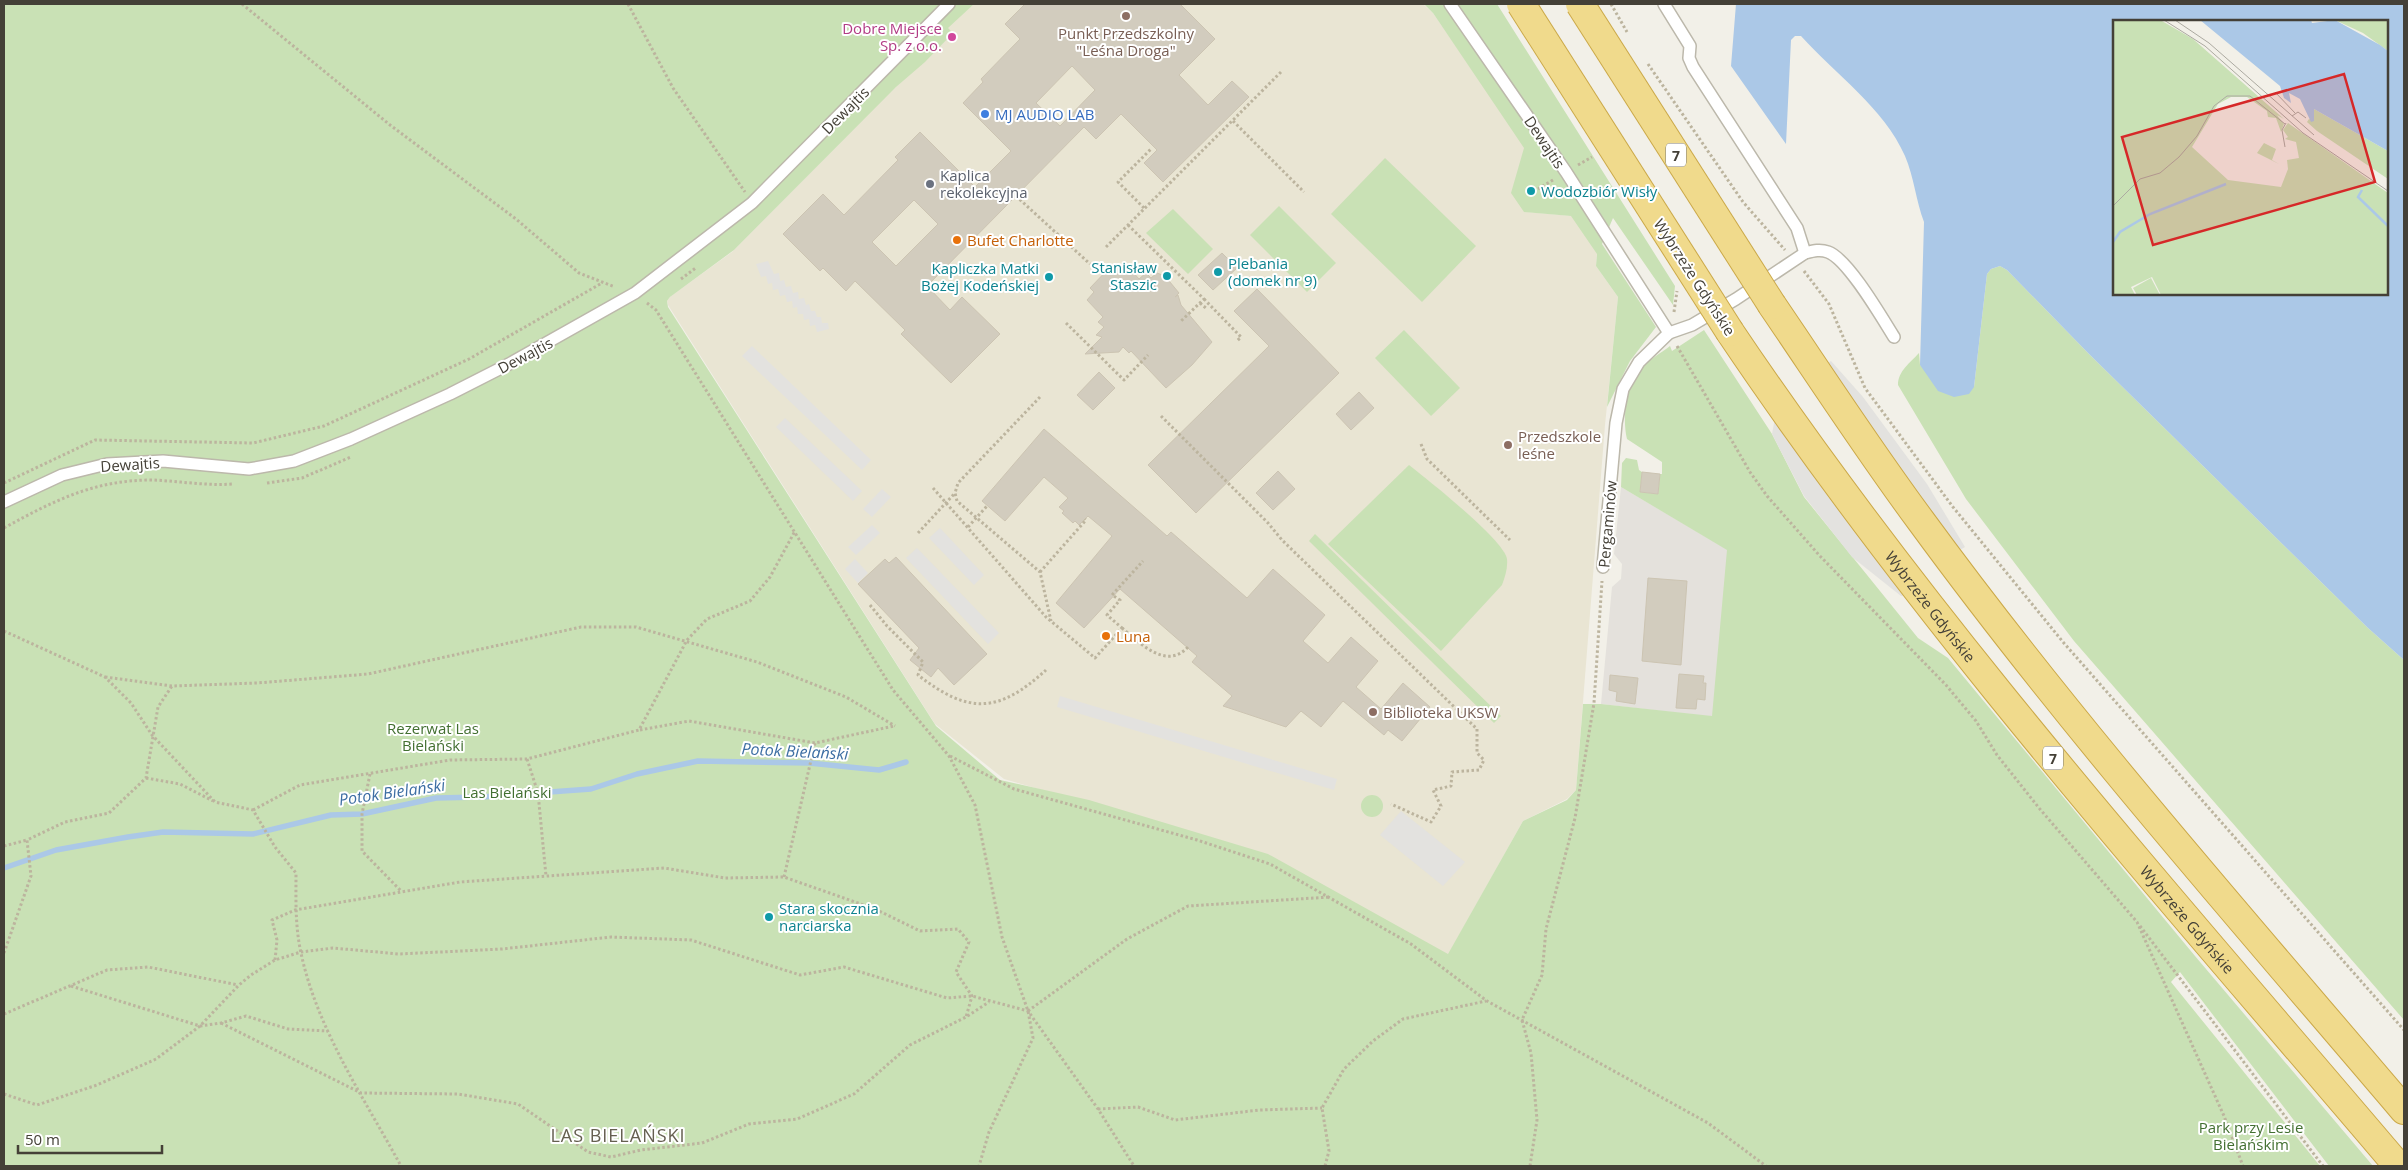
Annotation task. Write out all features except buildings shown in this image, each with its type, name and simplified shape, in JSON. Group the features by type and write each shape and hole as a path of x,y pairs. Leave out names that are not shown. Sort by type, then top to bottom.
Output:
{"highway":[{"name":"Wybrzeże Gdyńskie","path":"1521,4 1730,332 1830,474 1937,615 2105,821 2398,1166"},
{"name":"7","path":"1580,4 1772,305 1881,465 1981,600 2167,830 2404,1110"}],"lane":[{"name":"Dewajtis","path":"4,502 62,475 108,464 163,461 249,469 294,460 351,439 450,394 542,346 634,293 752,203 949,4"},
{"name":"Dewajtis","path":"1450,4 1566,172 1669,333"},
{"path":"1664,4 1690,46 1689,58 1692,67 1797,228 1805,253"},
{"path":"1669,333 1692,325 1736,299 1805,253 1818,250 1829,252 1838,259 1866,293 1894,337"},
{"name":"Pergaminów","path":"1603,567 1616,423 1623,389 1639,362 1669,333"}],"path":[{"path":"242,4 390,125 516,218 579,273 602,283 634,293 656,310 893,690 949,756 975,804 1002,937 1028,1011 1033,1038 988,1132 979,1166"},
{"path":"628,4 674,88 752,203"},
{"path":"1611,4 1631,40"},
{"path":"1646,62 1743,202 1818,286 1829,304 1865,388 1953,507 2063,642 2404,1030"},
{"path":"1106,247 1281,72"},
{"path":"1232,121 1304,192"},
{"path":"1144,208 1118,182 1151,149"},
{"path":"1016,196 1090,264"},
{"path":"1128,225 1241,337 1237,341"},
{"path":"4,483 95,440 253,443 324,426 469,359 602,283"},
{"path":"1180,322 1204,299"},
{"path":"1200,303 1207,309"},
{"path":"1066,323 1124,380 1148,355"},
{"path":"1669,333 1689,364 1750,472 1767,496 1819,555 1946,685 1976,721 1997,755 2039,808 2137,922 2322,1166"},
{"path":"918,533 947,504 955,493 958,483 1040,397"},
{"path":"1161,416 1268,523 1282,540 1477,729 1477,753 1484,760 1479,770 1452,772 1451,786 1433,790 1440,806 1431,822 1391,804"},
{"path":"1421,444 1427,459 1510,540"},
{"path":"933,488 1051,622 1095,658 1122,628"},
{"path":"955,493 957,501 1040,572 1051,622"},
{"path":"968,527 988,506"},
{"path":"1040,572 1086,520 1084,519"},
{"path":"640,730 687,640 707,619 750,601 770,576 795,532"},
{"path":"1143,561 1112,595 1120,600 1107,615 1151,652 1173,656 1184,652 1188,647"},
{"name":"Pergaminów","path":"1522,1020 1542,975 1546,929 1575,818 1594,704 1603,567"},
{"path":"870,605 923,662 918,675 935,688 964,702 984,704 1006,700 1028,686 1046,670"},
{"path":"4,631 105,677 172,686 257,683 368,674 582,628 636,627 687,640 757,662 846,697 895,726 815,743 689,721 640,730 527,759 450,760 300,785 253,810 215,802 180,784 146,778"},
{"path":"105,677 131,703 152,735 215,802"},
{"path":"4,846 26,840 65,822 109,813 146,778 158,707 172,686"},
{"path":"784,877 815,743"},
{"path":"949,756 1014,789 1197,840 1270,864 1411,944 1487,1001 1708,1123 1766,1166"},
{"path":"527,759 538,793 546,876"},
{"path":"370,774 362,814 362,851 402,892"},
{"path":"253,810 270,839 296,873 295,910 301,952 312,992 328,1031 401,1166"},
{"path":"4,953 31,876 29,848 26,840"},
{"path":"275,960 277,940 272,920 295,910 460,882 664,868 725,878 784,877 875,910 920,931 958,929 969,942 956,972 972,996 966,1017"},
{"path":"1028,1011 1127,939 1188,906 1331,897"},
{"path":"2137,922 2189,1043 2224,1116 2243,1166"},
{"path":"4,1094 37,1105 97,1085 156,1059 200,1026 238,985 275,960 301,952 333,948 399,954 502,949 611,937 691,940 800,975 844,967 947,998 972,996 1028,1011 1098,1109 1134,1166"},
{"path":"4,1014 107,970 148,968 238,985"},
{"path":"71,986 200,1026 222,1023 246,1016 288,1029 328,1031"},
{"path":"1325,1166 1329,1151 1322,1108 1344,1069 1372,1041 1403,1018 1487,1001"},
{"path":"222,1023 361,1093 458,1094 518,1104 588,1152 611,1157 641,1150 702,1143 749,1124 797,1119 854,1094 910,1044 966,1017 989,1002"},
{"path":"1522,1020 1531,1053 1537,1120 1530,1166"},
{"path":"1098,1109 1138,1107 1175,1120 1259,1110 1322,1108"}],"shaded area":[{"path":"974,4 1423,4 1433,13 1526,148 1526,212 1572,216 1597,253 1596,266 1618,297 1605,425 1576,790 1567,799 1523,821 1448,955 1265,854 1004,779 935,724 668,305 667,301 671,296 732,252 884,98 943,43 936,36"},
{"path":"768,261 774,274 779,273 780,281 784,280 786,287 791,286 793,293 798,292 799,299 804,298 806,305 809,304 811,311 815,311 817,317 821,317 822,323 828,323 829,329 817,332 815,325 810,326 809,319 804,320 803,314 798,314 797,307 793,308 792,301 787,302 785,295 780,296 778,289 773,290 772,283 768,284 766,276 761,277 756,264"},
{"path":"752,346 871,460 862,470 742,356"},
{"path":"1831,361 1863,397 1927,484 1965,547 1948,557 1816,371"},
{"path":"1778,402 1921,594 1901,596 1852,557 1804,496 1772,434"},
{"path":"785,418 862,491 853,501 776,427"},
{"path":"1621,487 1728,550 1713,717 1601,704 1612,587 1621,579 1622,564 1614,554"},
{"path":"882,489 891,497 872,517 863,509"},
{"path":"872,525 880,533 856,555 848,547"},
{"path":"940,528 984,575 974,585 929,538"},
{"path":"917,548 999,633 988,644 906,558"},
{"path":"855,559 868,573 858,583 845,569"},
{"path":"1060,696 1337,779 1334,790 1057,707"},
{"path":"1401,811 1465,862 1443,886 1380,835"}],"green space":[{"name":"Las Bielański","path":"4,4 974,4 948,28 953,33 925,62 896,87 734,250 670,297 667,301 668,307 936,726 1000,780 1089,800 1268,854 1448,954 1523,821 1567,800 1576,790 1583,704 1601,704 1712,716 1727,550 1621,487 1622,463 1626,458 1637,460 1639,470 1642,472 1640,492 1658,494 1660,474 1662,474 1662,462 1627,439 1625,422 1626,403 1635,377 1646,363 1670,346 1672,351 1704,330 1772,434 1804,497 1918,638 1948,658 2195,956 2373,1166 2329,1166 2180,972 2171,982 2320,1166 4,1166"},
{"path":"1424,4 1497,4 1675,286 1673,305 1613,218 1602,244 1656,327 1630,361 1607,407 1618,297 1596,266 1597,254 1571,216 1524,212 1511,193 1524,148 1433,13"},
{"path":"1385,158 1476,246 1422,302 1331,214"},
{"path":"1279,206 1336,263 1307,292 1250,235"},
{"path":"1173,209 1213,249 1188,274 1146,233"},
{"path":"2000,266 2007,270 2089,354 2368,628 2404,660 2404,1020 2074,641 1966,499 1898,385 1902,371 1919,353 1920,365 1974,387 1987,274 1991,269"},
{"path":"1404,330 1460,388 1431,416 1375,358"},
{"path":"1409,465 1480,525 1503,550 1507,559 1507,569 1502,585 1441,651 1328,544"},
{"path":"1315,534 1501,716 1494,723 1309,541"},
{"path":"1372,795 1380,798 1383,806 1380,814 1372,817 1364,814 1361,806 1364,798"}],"water":[{"path":"1736,4 2404,4 2404,660 2368,628 2089,354 2007,270 2000,266 1991,269 1987,274 1974,387 1969,394 1954,397 1938,391 1920,365 1924,222 1905,156 1885,122 1872,107 1801,36 1795,36 1791,40 1786,144 1731,66"}],"waterway":[{"name":"Potok Bielański","path":"4,868 56,850 128,837 163,832 253,834 331,815 362,814 436,798 481,797 591,789 637,774 698,761 809,763 879,770 906,762"}],"place":[{"name":"Punkt Przedszkolny \"Leśna Droga\"","path":"1126,16"},
{"name":"Dobre Miejsce Sp. z o.o.","path":"952,37"},
{"name":"MJ AUDIO LAB","path":"985,114"},
{"name":"Kaplica rekolekcyjna","path":"930,184"},
{"name":"Wodozbiór Wisły","path":"1531,191"},
{"name":"Bufet Charlotte","path":"957,240"},
{"name":"Plebania (domek nr 9)","path":"1218,272"},
{"name":"Stanisław Staszic","path":"1167,276"},
{"name":"Kapliczka Matki Bożej Kodeńskiej","path":"1049,277"},
{"name":"Przedszkole leśne","path":"1508,445"},
{"name":"Luna","path":"1106,636"},
{"name":"Biblioteka UKSW","path":"1373,712"},
{"name":"Stara skocznia narciarska","path":"769,917"}],"district":[{"name":"LAS BIELAŃSKI","path":"618,1135"}],"park label":[{"name":"Rezerwat Las Bielański","path":"433,736"},
{"name":"Park przy Lesie Bielańskim","path":"2251,1136"}]}
